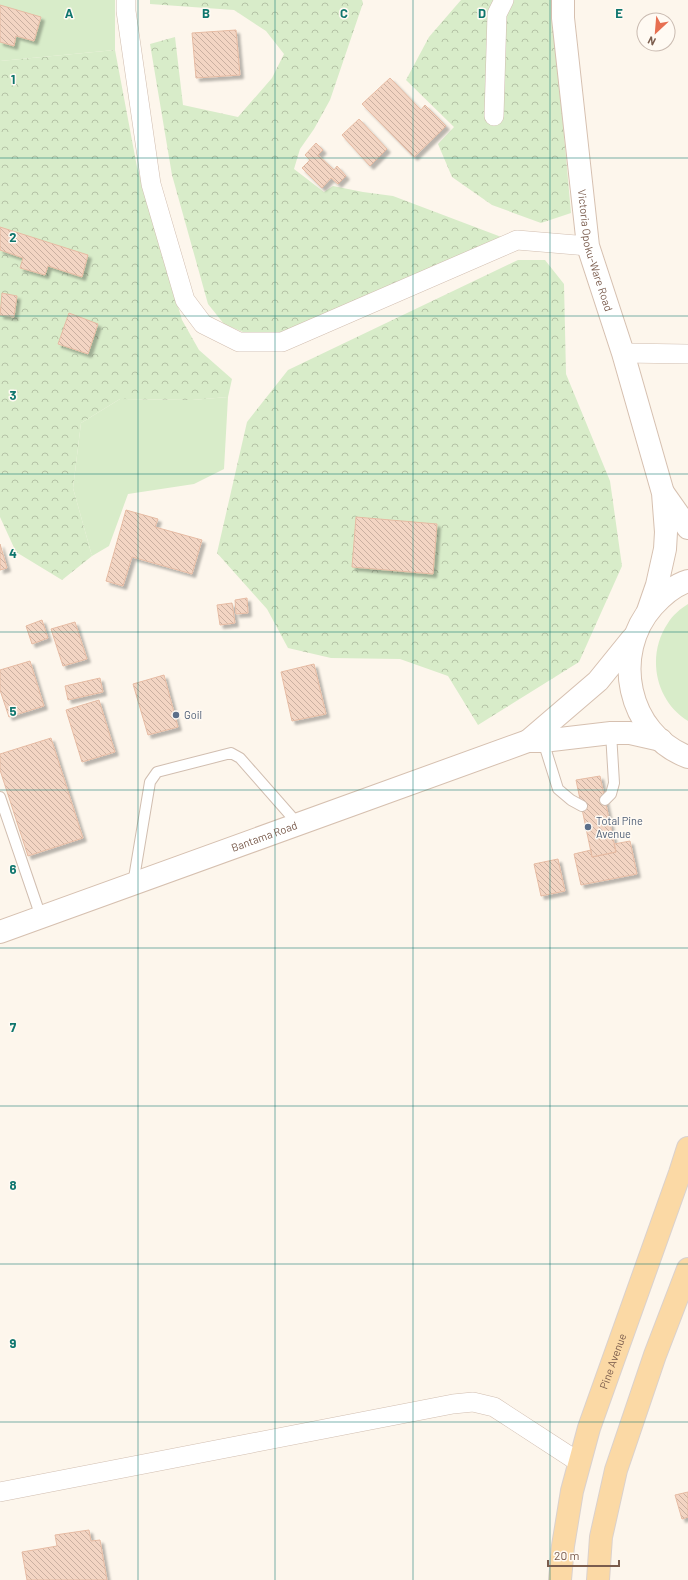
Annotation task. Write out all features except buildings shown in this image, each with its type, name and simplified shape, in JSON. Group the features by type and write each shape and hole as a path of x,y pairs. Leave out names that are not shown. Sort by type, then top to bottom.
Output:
{"main road":[{"name":"Victoria Opoku-Ware Road","path":"562,0 588,246 623,353 663,493"},
{"path":"663,493 688,528"},
{"path":"648,611 657,585 665,548 666,532 663,493"},
{"path":"688,581 671,590 659,599 648,611 640,623 635,636 629,668 630,684 634,700 640,714 661,740 672,749 688,757"},
{"path":"535,741 598,681 635,636"},
{"path":"535,741 630,733 661,740"},
{"name":"Bantama Road","path":"0,932 298,824 535,741"},
{"name":"Pine Avenue","path":"560,1580 563,1546 572,1491 589,1428 688,1148"},
{"path":"598,1580 601,1537 616,1470 655,1355 688,1269"}],"street":[{"path":"126,0 126,11 151,184 185,300 203,324 239,342 282,342 517,240 588,246"},
{"path":"494,116 497,14 504,0"},
{"path":"623,353 688,354"},
{"path":"0,1492 453,1404 473,1402 494,1407 580,1463"}],"lane":[{"path":"605,800 611,794 614,783 611,734"},
{"path":"535,741 558,789 571,800 582,806"},
{"path":"133,884 150,782 157,772 231,753 240,758 298,824"},
{"path":"0,798 41,917"}],"green space":[{"path":"0,0 115,0 115,50 0,61"},
{"path":"150,0 362,0 363,3 330,100 314,129 300,149 294,169 324,192 333,186 393,196 504,238 279,335 250,335 224,324 208,304 172,175 150,44 175,37 183,105 238,117 272,78 284,54 266,31 234,10 150,4"},
{"path":"461,0 552,0 571,213 541,223 492,205 452,177 438,144 454,127 406,80 429,37"},
{"path":"115,50 137,167 182,320 199,350 232,379 228,397 192,400 120,399 81,423 73,488 92,556 62,580 16,552 0,517 0,61"},
{"path":"518,260 545,260 564,284 566,374 610,481 622,566 579,662 478,725 448,676 400,659 331,658 288,648 267,609 217,553 247,422 288,370"},
{"path":"228,397 224,469 194,484 128,494 109,546 92,556 73,488 81,423 120,399 192,400"},
{"path":"688,604 688,721 668,702 661,690 657,676 656,663 657,649 661,636 668,623 677,612"}],"place":[{"name":"Goil","path":"176,715"},
{"name":"Total Pine Avenue","path":"588,827"}]}
